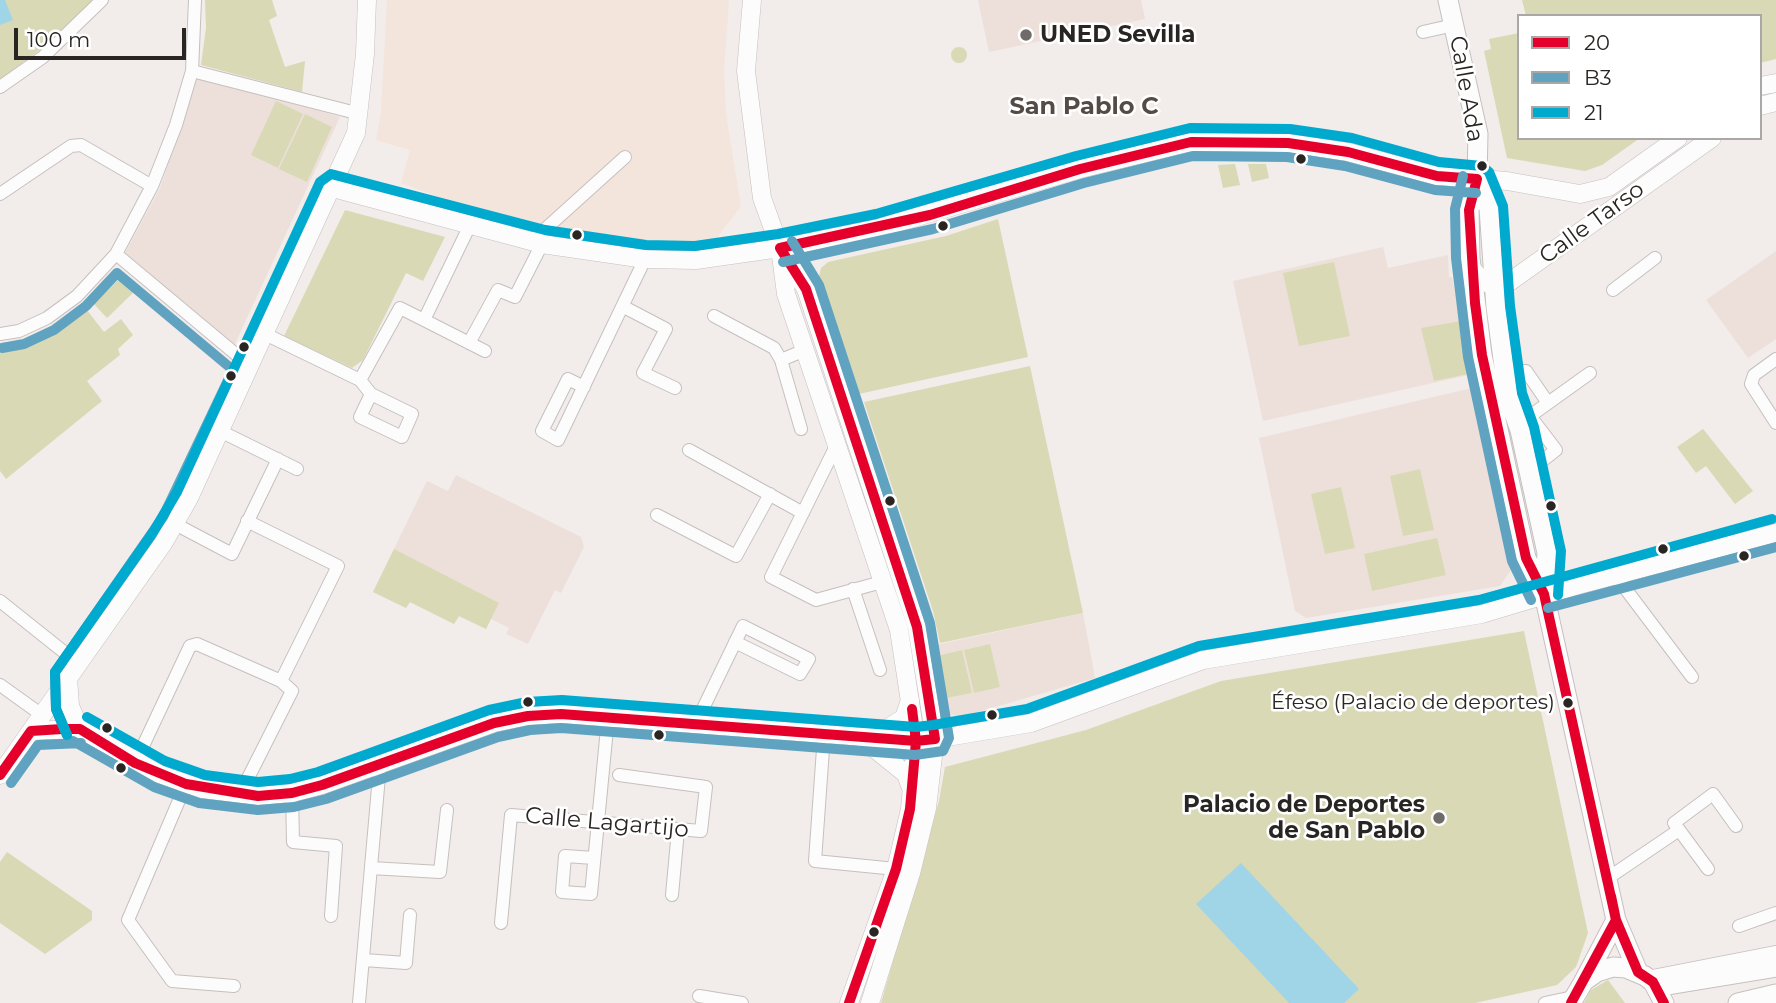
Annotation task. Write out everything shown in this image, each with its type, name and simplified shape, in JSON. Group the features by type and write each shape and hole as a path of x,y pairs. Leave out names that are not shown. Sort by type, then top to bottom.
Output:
{"main road":[{"name":"Calle Ada","path":"1448,0 1478,134 1477,179"},
{"path":"1477,179 1469,210 1471,268 1482,355 1526,558 1544,594 1616,920 1645,977 1664,1003"},
{"path":"1477,179 1489,208 1508,396 1529,471 1547,553 1544,594"},
{"path":"1576,994 1616,920"},
{"path":"1576,994 1597,972 1613,967 1645,977 1681,983 1776,967"},
{"path":"1738,1003 1776,994"}],"street":[{"path":"0,87 43,57 102,0"},
{"path":"0,334 19,331 47,318 76,296 116,254 152,186 176,125 192,71 195,0"},
{"path":"0,775 175,524 220,431 356,134 360,114 367,0"},
{"path":"752,0 746,71 748,104 762,198 780,248 786,294 899,630 911,697 916,741 903,871 870,1003"},
{"path":"1423,32 1454,25"},
{"path":"192,71 360,114"},
{"name":"Calle Tarso","path":"333,188 537,242 645,259 696,260 780,248 930,215 1080,169 1191,142 1289,143 1348,152 1437,176 1580,194 1609,187 1675,140"},
{"name":"Calle Tarso","path":"1495,287 1508,283 1709,140"},
{"path":"0,194 71,146 81,145 152,186"},
{"path":"469,343 498,290 515,298 537,242 625,158"},
{"path":"1580,194 1593,207 1590,223"},
{"path":"424,320 471,225"},
{"path":"780,248 806,289 917,626 935,739 927,808 849,1003"},
{"path":"116,254 250,366"},
{"path":"1613,290 1655,258"},
{"path":"584,387 645,259"},
{"path":"1471,268 1483,281 1495,287"},
{"path":"624,307 666,329 643,373 675,388"},
{"path":"360,380 400,308 485,351"},
{"path":"714,316 774,348 781,360 801,429"},
{"path":"265,334 360,380 371,394"},
{"path":"781,360 804,350"},
{"path":"1776,359 1754,375 1751,384 1776,424"},
{"path":"1505,371 1526,372 1548,403"},
{"path":"1529,471 1556,450 1530,416 1590,373"},
{"path":"220,431 298,469"},
{"path":"836,446 771,577 817,600 882,582"},
{"path":"689,450 803,513"},
{"path":"175,524 232,554 278,459"},
{"path":"657,515 736,556 770,494"},
{"path":"247,521 338,566 281,681"},
{"path":"31,731 80,729 135,763 186,784 240,794 292,793 380,765 494,723 561,714 824,735 916,741 935,739 1031,723 1203,660 1482,614 1544,594 1776,533"},
{"path":"1615,575 1692,677"},
{"path":"853,589 880,670"},
{"path":"0,601 73,671"},
{"path":"695,725 743,626 809,659 800,674 736,642"},
{"path":"135,763 190,646 197,644 281,681 292,691 240,794"},
{"path":"73,671 70,706 80,729"},
{"path":"0,685 42,715"},
{"path":"860,737 888,728 904,718 911,697"},
{"path":"594,858 608,718"},
{"path":"824,735 815,861 903,871"},
{"path":"860,737 906,774 912,791"},
{"path":"359,1003 380,765"},
{"name":"Calle Lagartijo","path":"501,923 511,815 701,831 706,787 618,775"},
{"path":"186,784 128,920 172,981 234,986"},
{"path":"292,793 293,842 336,846 331,916"},
{"path":"1708,869 1674,823 1713,794 1736,826"},
{"path":"371,868 440,872 447,810"},
{"path":"672,895 678,830"},
{"path":"1608,878 1679,830"},
{"path":"1739,926 1776,913"},
{"path":"363,960 406,963 410,915"},
{"path":"1645,977 1685,972 1776,952"},
{"path":"1545,1003 1576,994"},
{"path":"699,996 743,1003"}],"shaded area":[{"path":"387,0 729,0 724,71 726,115 741,206 709,248 531,231 401,183 410,150 376,140 381,113"},
{"name":"UNED Sevilla","path":"978,0 1141,0 1145,19 989,52"},
{"path":"198,75 340,117 234,346 125,253 160,188"},
{"path":"1383,247 1388,268 1448,255 1449,277 1452,277 1473,374 1263,421 1233,281"},
{"path":"1776,251 1776,339 1748,358 1706,300"},
{"path":"1472,388 1511,570 1500,586 1306,618 1295,611 1259,438"},
{"path":"456,475 581,537 584,547 561,593 555,590 528,644 506,634 509,628 491,619 486,629 459,616 454,624 410,602 406,608 373,592 427,481 448,491"},
{"path":"1083,613 1095,678 961,717 949,714 943,708 931,646"}],"green space":[{"path":"0,0 93,0 44,47 0,79"},
{"path":"205,0 272,0 277,16 269,20 285,67 305,61 302,92 201,65 206,28"},
{"path":"1522,0 1776,0 1776,59 1762,62 1762,14 1526,14"},
{"path":"1517,33 1517,140 1637,140 1602,165 1585,171 1507,158 1484,51 1491,49 1489,39"},
{"path":"956,47 962,47 967,55 965,61 956,63 951,58 951,52"},
{"path":"276,101 303,114 278,168 251,155"},
{"path":"305,114 332,127 307,182 279,169"},
{"path":"1235,164 1240,185 1223,188 1218,165"},
{"path":"1248,164 1266,164 1269,178 1252,182"},
{"path":"345,210 445,237 423,281 406,273 363,360 352,368 284,336"},
{"path":"998,219 1028,357 854,395 818,280 821,268 828,262 946,236"},
{"path":"1334,262 1350,336 1299,346 1283,273"},
{"path":"121,277 135,291 107,318 94,304"},
{"path":"83,305 104,332 121,319 133,335 118,349 120,355 87,381 102,401 6,479 0,471 0,343 19,342 50,327"},
{"path":"1461,321 1473,373 1434,381 1421,328"},
{"path":"1030,366 1083,613 940,643 933,611 864,402"},
{"path":"1703,429 1753,491 1735,504 1706,466 1696,473 1677,447"},
{"path":"1420,469 1434,530 1403,536 1390,476"},
{"path":"1341,487 1355,548 1325,554 1311,494"},
{"path":"1437,538 1446,575 1372,591 1364,554"},
{"path":"394,549 499,603 486,629 459,616 454,624 410,602 406,608 373,592"},
{"path":"1524,631 1588,933 1576,967 1557,985 1475,1003 881,1003 939,801 945,767 1086,730 1221,681"},
{"path":"990,644 1000,687 974,693 964,650"},
{"path":"962,650 972,693 946,698 937,656"},
{"path":"7,852 92,911 92,920 45,954 0,923 0,862"},
{"path":"1608,980 1625,1003 1584,1003 1591,990"}],"water":[{"path":"0,0 5,0 13,20 0,25"},
{"path":"1241,863 1359,989 1344,1003 1289,1003 1196,904"}],"transit line":[{"name":"21","path":"67,735 56,709 55,672 152,534 177,492 320,182 331,174 545,230 646,245 695,246 778,234 876,214 1076,156 1190,128 1290,129 1352,138 1439,162 1482,166 1489,172 1503,206 1510,306 1522,393 1534,427 1561,551 1558,595"},
{"name":"20","path":"780,248 930,215 1080,169 1191,142 1288,143 1348,152 1437,176 1477,179"},
{"name":"B3","path":"783,262 933,229 1084,183 1193,156 1287,157 1345,166 1435,190 1476,193"},
{"name":"B3","path":"1463,176 1455,209 1456,258 1468,357 1512,561 1531,600"},
{"name":"20","path":"1477,179 1469,210 1475,303 1482,355 1526,558 1544,594 1616,920 1638,972 1653,982 1664,1003"},
{"name":"B3","path":"73,741 154,787 199,803 258,810 294,807 326,799 498,737 530,730 561,728 915,755 943,751 949,738 930,623 819,285 792,241"},
{"name":"20","path":"0,775 31,731 62,729 80,729 135,763 186,784 258,796 292,793 322,785 494,723 528,716 561,714 916,741 935,739 917,627 806,289 780,248"},
{"name":"B3","path":"2,348 24,344 54,330 86,306 117,273 233,370 163,517 55,672 56,709 67,735"},
{"name":"21","path":"87,717 165,761 205,775 258,782 290,779 318,772 489,710 527,702 562,700 916,727 1027,709 1199,646 1479,600 1772,519"},
{"name":"B3","path":"1548,608 1776,547"},
{"name":"20","path":"849,1003 896,869 910,809 916,741 912,709"},
{"name":"B3","path":"11,783 38,745 81,743"},
{"name":"20","path":"1571,1003 1616,920 1611,896"}],"place":[{"name":"UNED Sevilla","path":"1026,35"},
{"name":"Éfeso (Palacio de deportes)","path":"1568,703"},
{"name":"Palacio de Deportes de San Pablo","path":"1439,818"}],"district":[{"name":"San Pablo C","path":"1084,107"}]}
